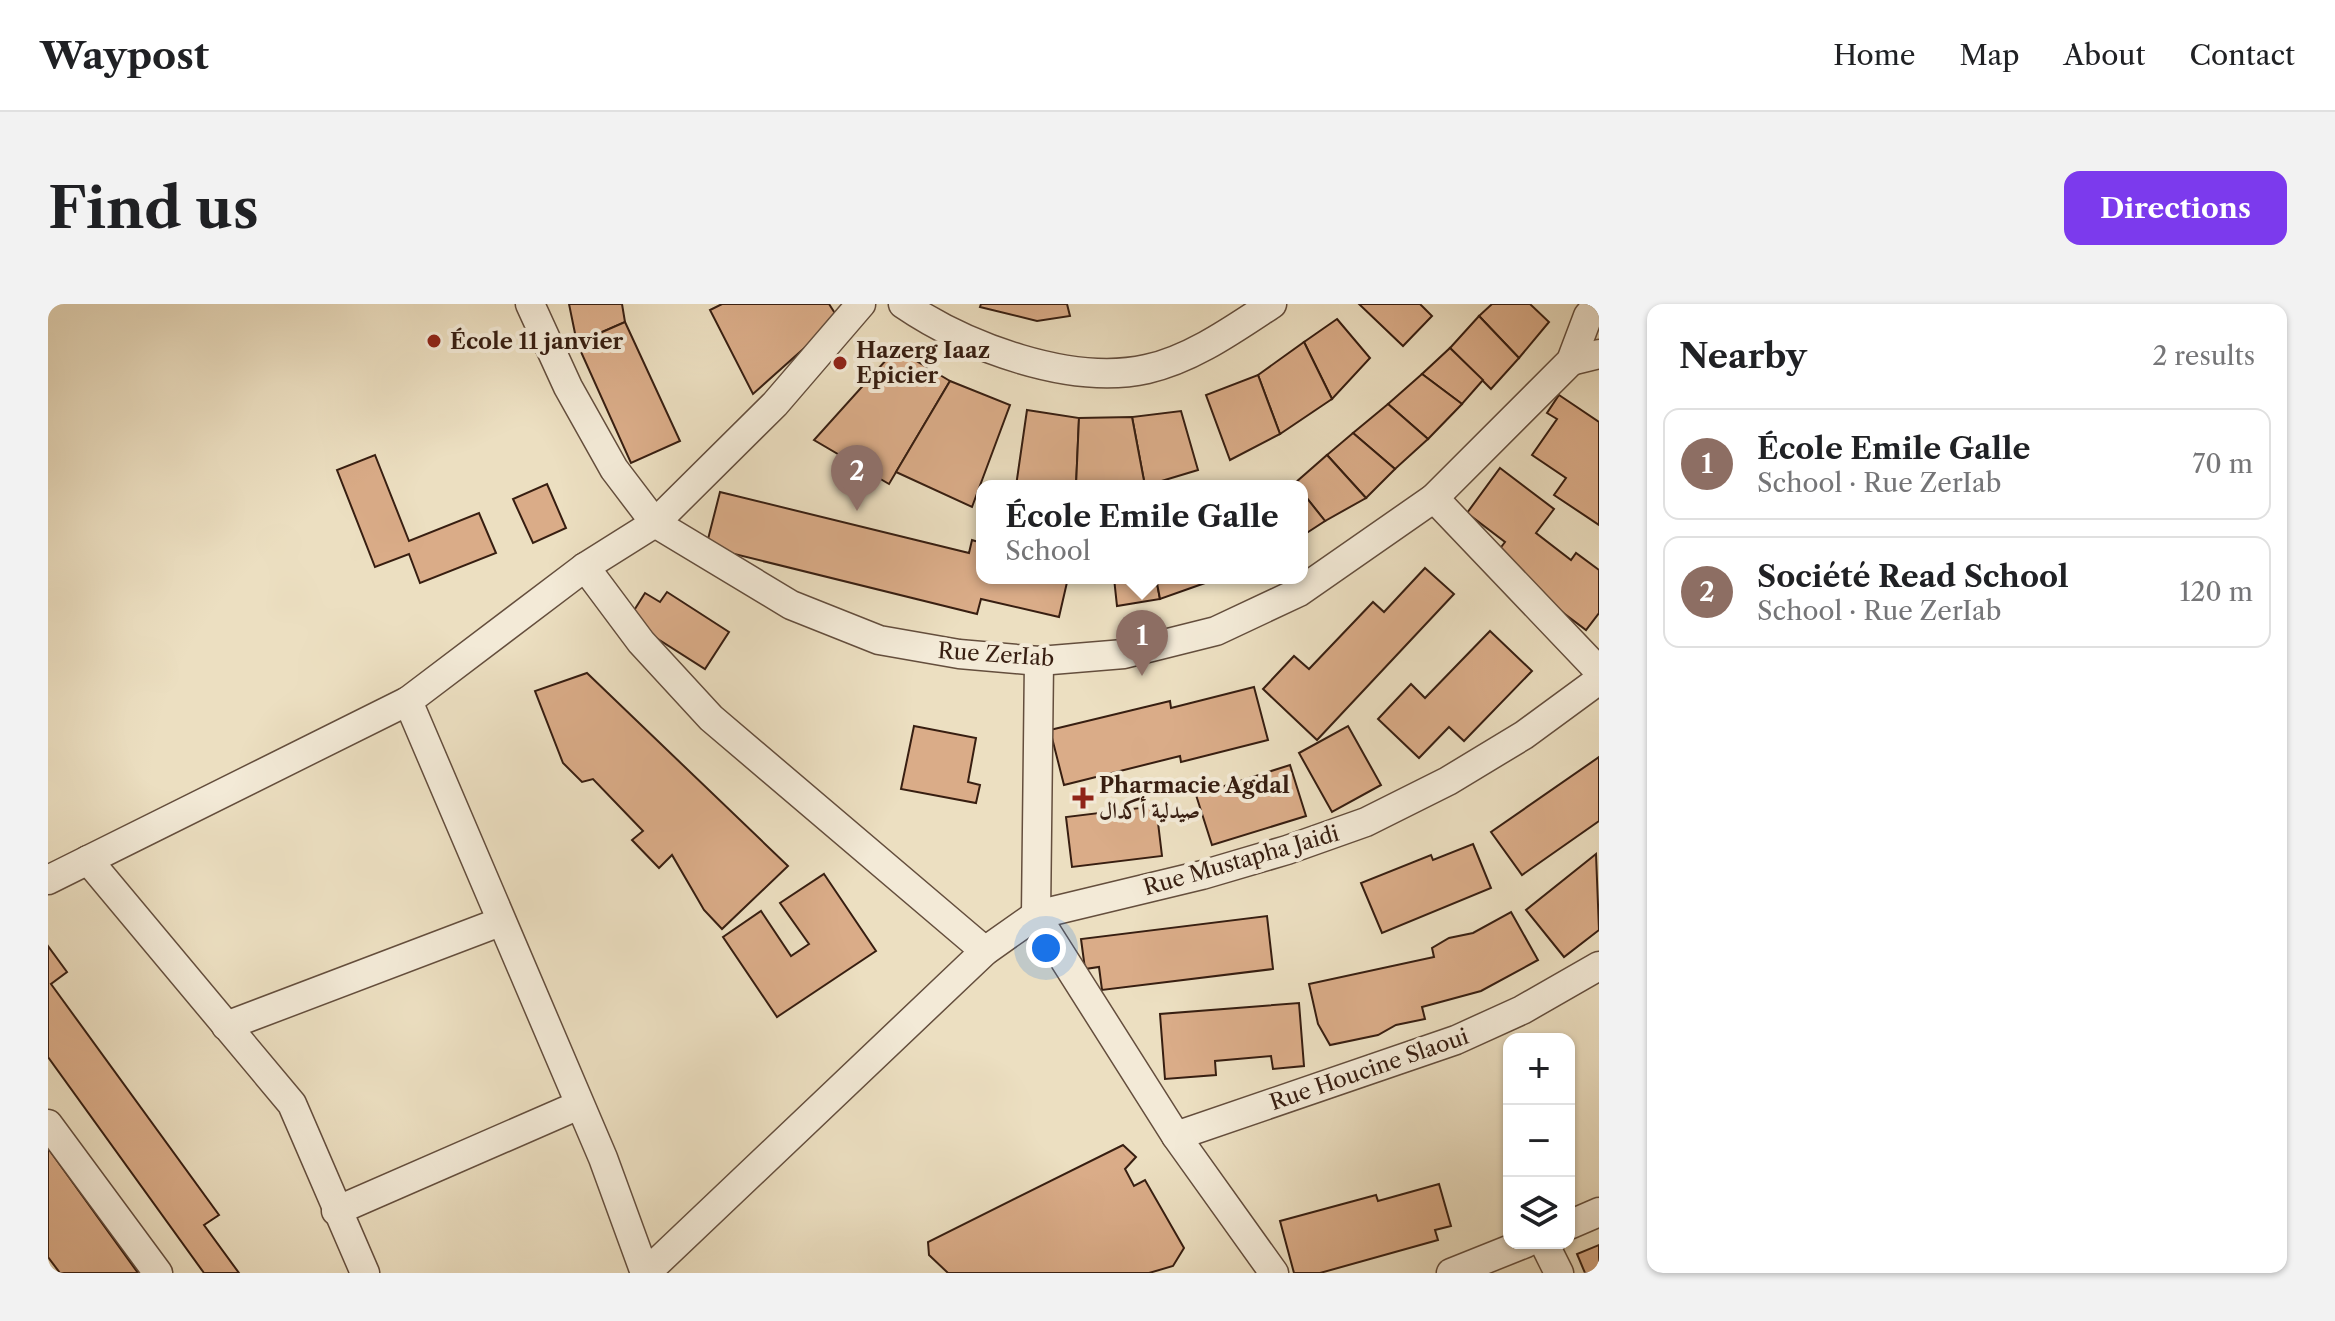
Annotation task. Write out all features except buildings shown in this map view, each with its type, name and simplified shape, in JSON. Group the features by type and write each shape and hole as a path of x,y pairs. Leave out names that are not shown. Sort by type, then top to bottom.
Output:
{"street":[{"name":"Rue ZerIab","path":"530,304 568,387 614,469 655,523 722,567 791,605 879,640 959,654 1039,661 1124,654 1216,631 1299,592 1434,498 1571,361 1590,313"},
{"path":"48,880 408,701 585,567 655,523 775,404 861,304"},
{"path":"903,304 928,321 993,349 1047,366 1098,376 1149,369 1223,337 1272,304"},
{"path":"1571,361 1599,354"},
{"path":"1434,498 1599,671"},
{"path":"585,567 641,642 711,718 985,951"},
{"path":"1039,661 1036,915 1176,1136 1274,1273"},
{"name":"Rue Mustapha Jaidi","path":"1036,915 1231,867 1366,822 1448,781 1511,743 1599,680"},
{"path":"408,701 579,1105 645,1273 985,951 1036,915"},
{"path":"88,860 292,1104 365,1273"},
{"path":"226,1026 500,922"},
{"name":"Rue Houcine Slaoui","path":"1176,1136 1456,1040 1522,1010 1599,966"},
{"path":"336,1211 579,1105"},
{"path":"48,1124 158,1273"},
{"path":"1575,1222 1599,1212"},
{"path":"1451,1273 1511,1249"},
{"path":"1547,1249 1559,1273"}],"place":[{"name":"École 11 janvier","path":"434,341"},
{"name":"Hazerg Iaaz Epicier","path":"840,363"},
{"name":"Société Read School","path":"857,511"},
{"name":"École Emile Galle","path":"1142,676"},
{"name":"Pharmacie Agdal صيدلية أكدال","path":"1083,798"}]}
